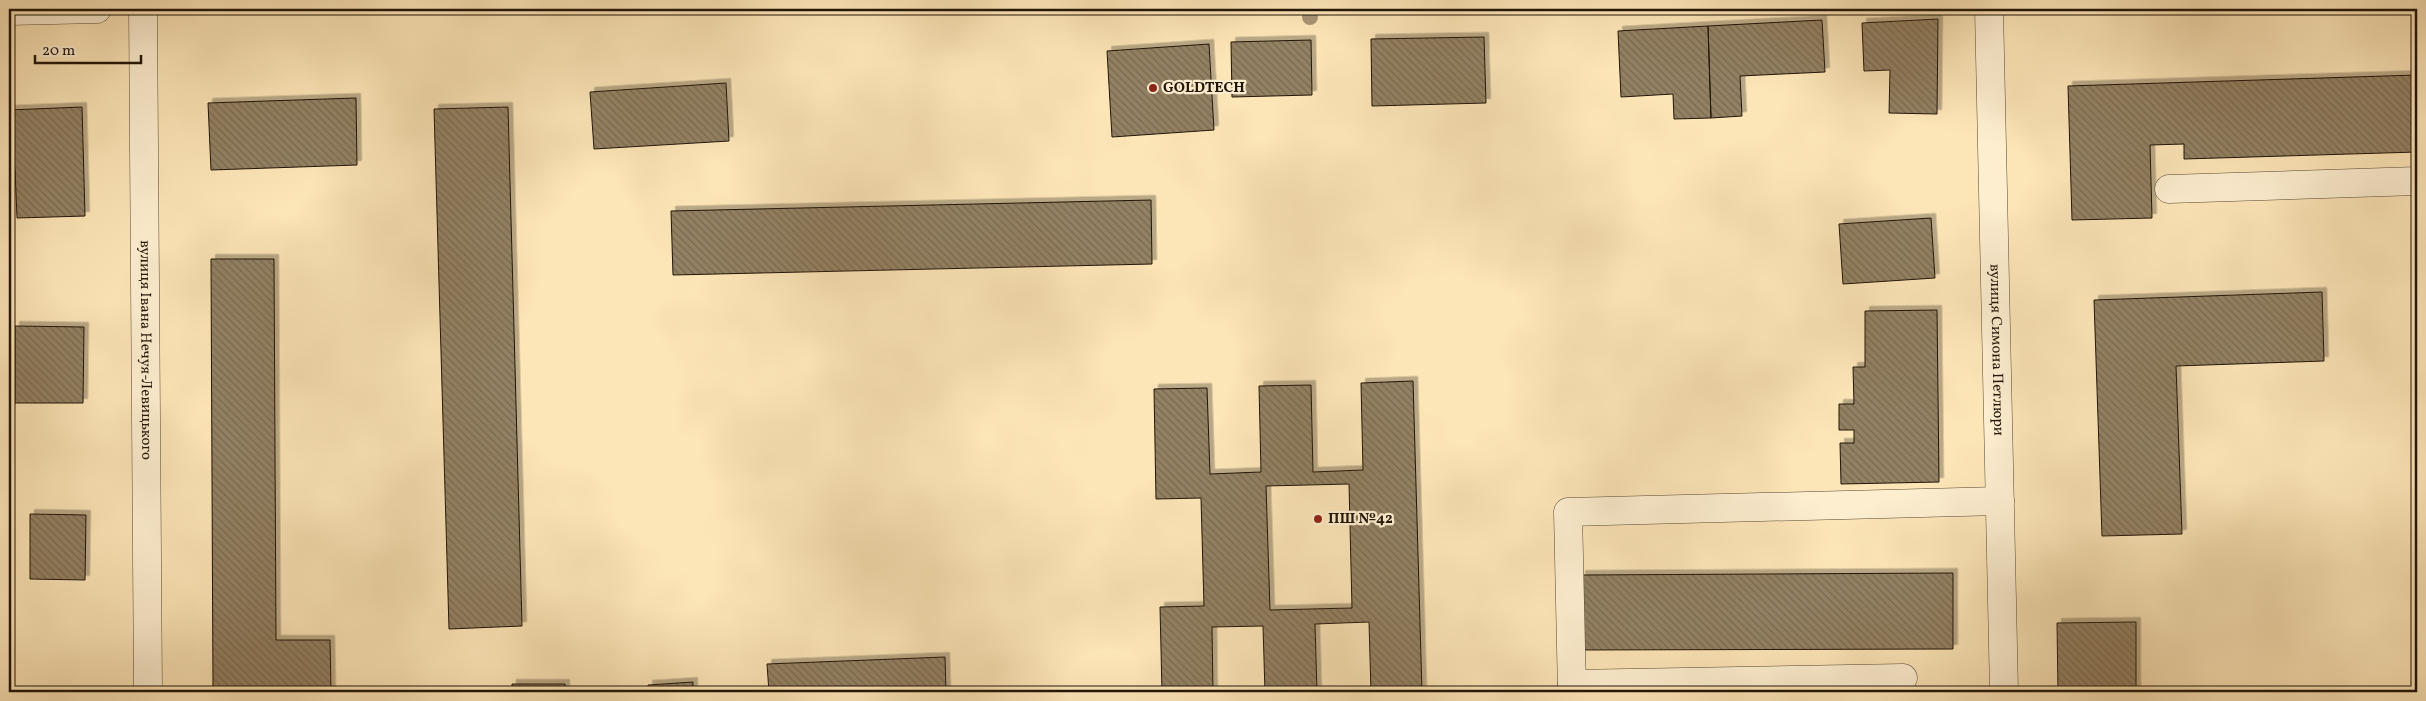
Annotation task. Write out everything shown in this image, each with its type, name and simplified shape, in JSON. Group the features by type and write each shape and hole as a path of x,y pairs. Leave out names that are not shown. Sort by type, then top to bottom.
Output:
{"street":[{"path":"9,11 97,9"},
{"name":"вулиця Івана Нечуя-Левицького","path":"142,9 148,692"},
{"name":"вулиця Симона Петлюри","path":"1989,9 2004,692"},
{"path":"2169,189 2417,181"},
{"path":"1903,678 1572,688 1568,512 2000,501"}],"building":[{"path":"1938,19 1937,114 1889,113 1890,70 1864,71 1862,23"},
{"path":"1822,20 1825,72 1740,76 1742,116 1711,118 1708,26"},
{"path":"1708,26 1711,118 1674,119 1673,94 1621,97 1618,31"},
{"path":"1484,37 1486,103 1372,106 1371,39"},
{"path":"1311,40 1312,95 1232,97 1231,42"},
{"path":"1209,44 1214,130 1112,137 1107,51"},
{"path":"2417,75 2417,152 2184,159 2184,144 2150,145 2152,218 2072,220 2068,86"},
{"path":"726,83 729,141 594,149 590,92"},
{"path":"356,98 357,165 211,170 208,103"},
{"path":"82,107 85,216 17,218 15,169 9,170 9,110"},
{"path":"508,107 522,626 449,629 434,109"},
{"path":"1151,200 1152,264 673,275 671,211"},
{"path":"1931,218 1935,278 1843,284 1839,224"},
{"path":"211,259 274,259 276,640 330,640 331,692 213,692"},
{"path":"2322,292 2324,361 2176,366 2182,534 2102,536 2094,300"},
{"path":"1937,310 1939,482 1841,484 1840,443 1854,443 1854,430 1839,430 1839,404 1854,404 1853,367 1865,367 1865,311"},
{"path":"15,326 84,327 83,403 15,403"},
{"path":"1413,381 1422,692 1371,692 1369,622 1315,624 1317,692 1265,692 1263,626 1212,627 1213,692 1162,692 1160,607 1204,606 1201,498 1156,499 1154,389 1207,388 1210,474 1261,472 1259,386 1311,385 1313,472 1363,470 1361,383","holes":["1349,484 1352,608 1270,610 1266,486"]},
{"path":"30,514 86,515 85,580 30,579"},
{"path":"1953,573 1953,649 1581,650 1581,575"},
{"path":"2136,622 2136,692 2058,692 2057,623"},
{"path":"945,657 946,692 769,692 767,664"},
{"path":"693,682 693,692 649,692 648,685"},
{"path":"512,684 565,684 565,692 512,692"}],"place":[{"name":"GOLDTECH","path":"1153,88"},
{"name":"ПШ №42","path":"1318,519"}]}
